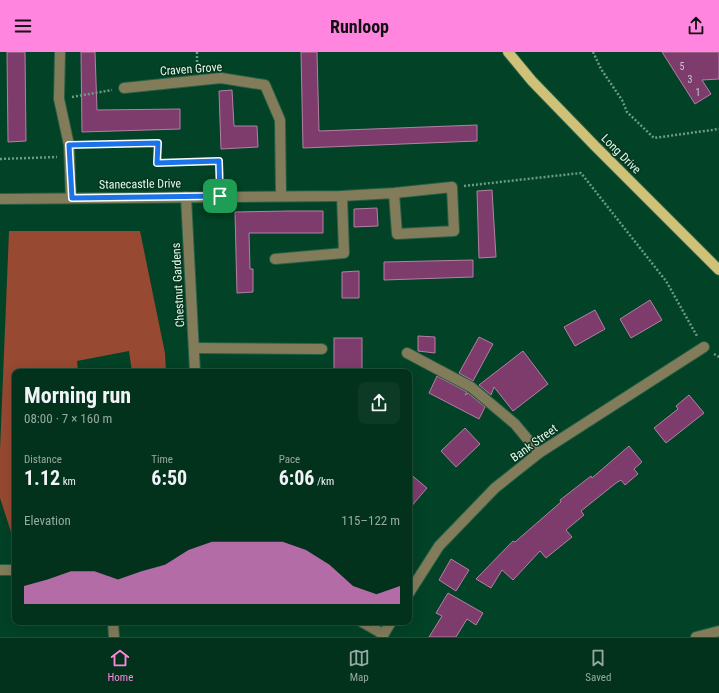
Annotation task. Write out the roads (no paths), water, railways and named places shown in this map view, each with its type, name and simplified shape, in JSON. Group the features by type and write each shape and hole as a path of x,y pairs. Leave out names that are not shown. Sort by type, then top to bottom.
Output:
{"main road":[{"name":"Long Drive","path":"508,52 532,81 719,270"}],"street":[{"path":"60,52 59,99 69,145 72,198"},
{"name":"Craven Grove","path":"124,88 221,78 266,85 280,120 281,196"},
{"name":"Stanecastle Drive","path":"0,198 342,196 394,193 452,187 454,231 397,234 394,193"},
{"path":"275,260 344,253 342,196"},
{"name":"Chestnut Gardens","path":"186,197 195,369"},
{"name":"Bank Street","path":"412,588 439,546 496,488 539,453 704,347"},
{"path":"194,348 322,349"},
{"path":"407,353 471,387 515,424 539,453"},
{"path":"0,570 12,570"},
{"path":"113,625 114,637"},
{"path":"366,625 382,636 389,625"},
{"path":"696,637 719,631"}]}
